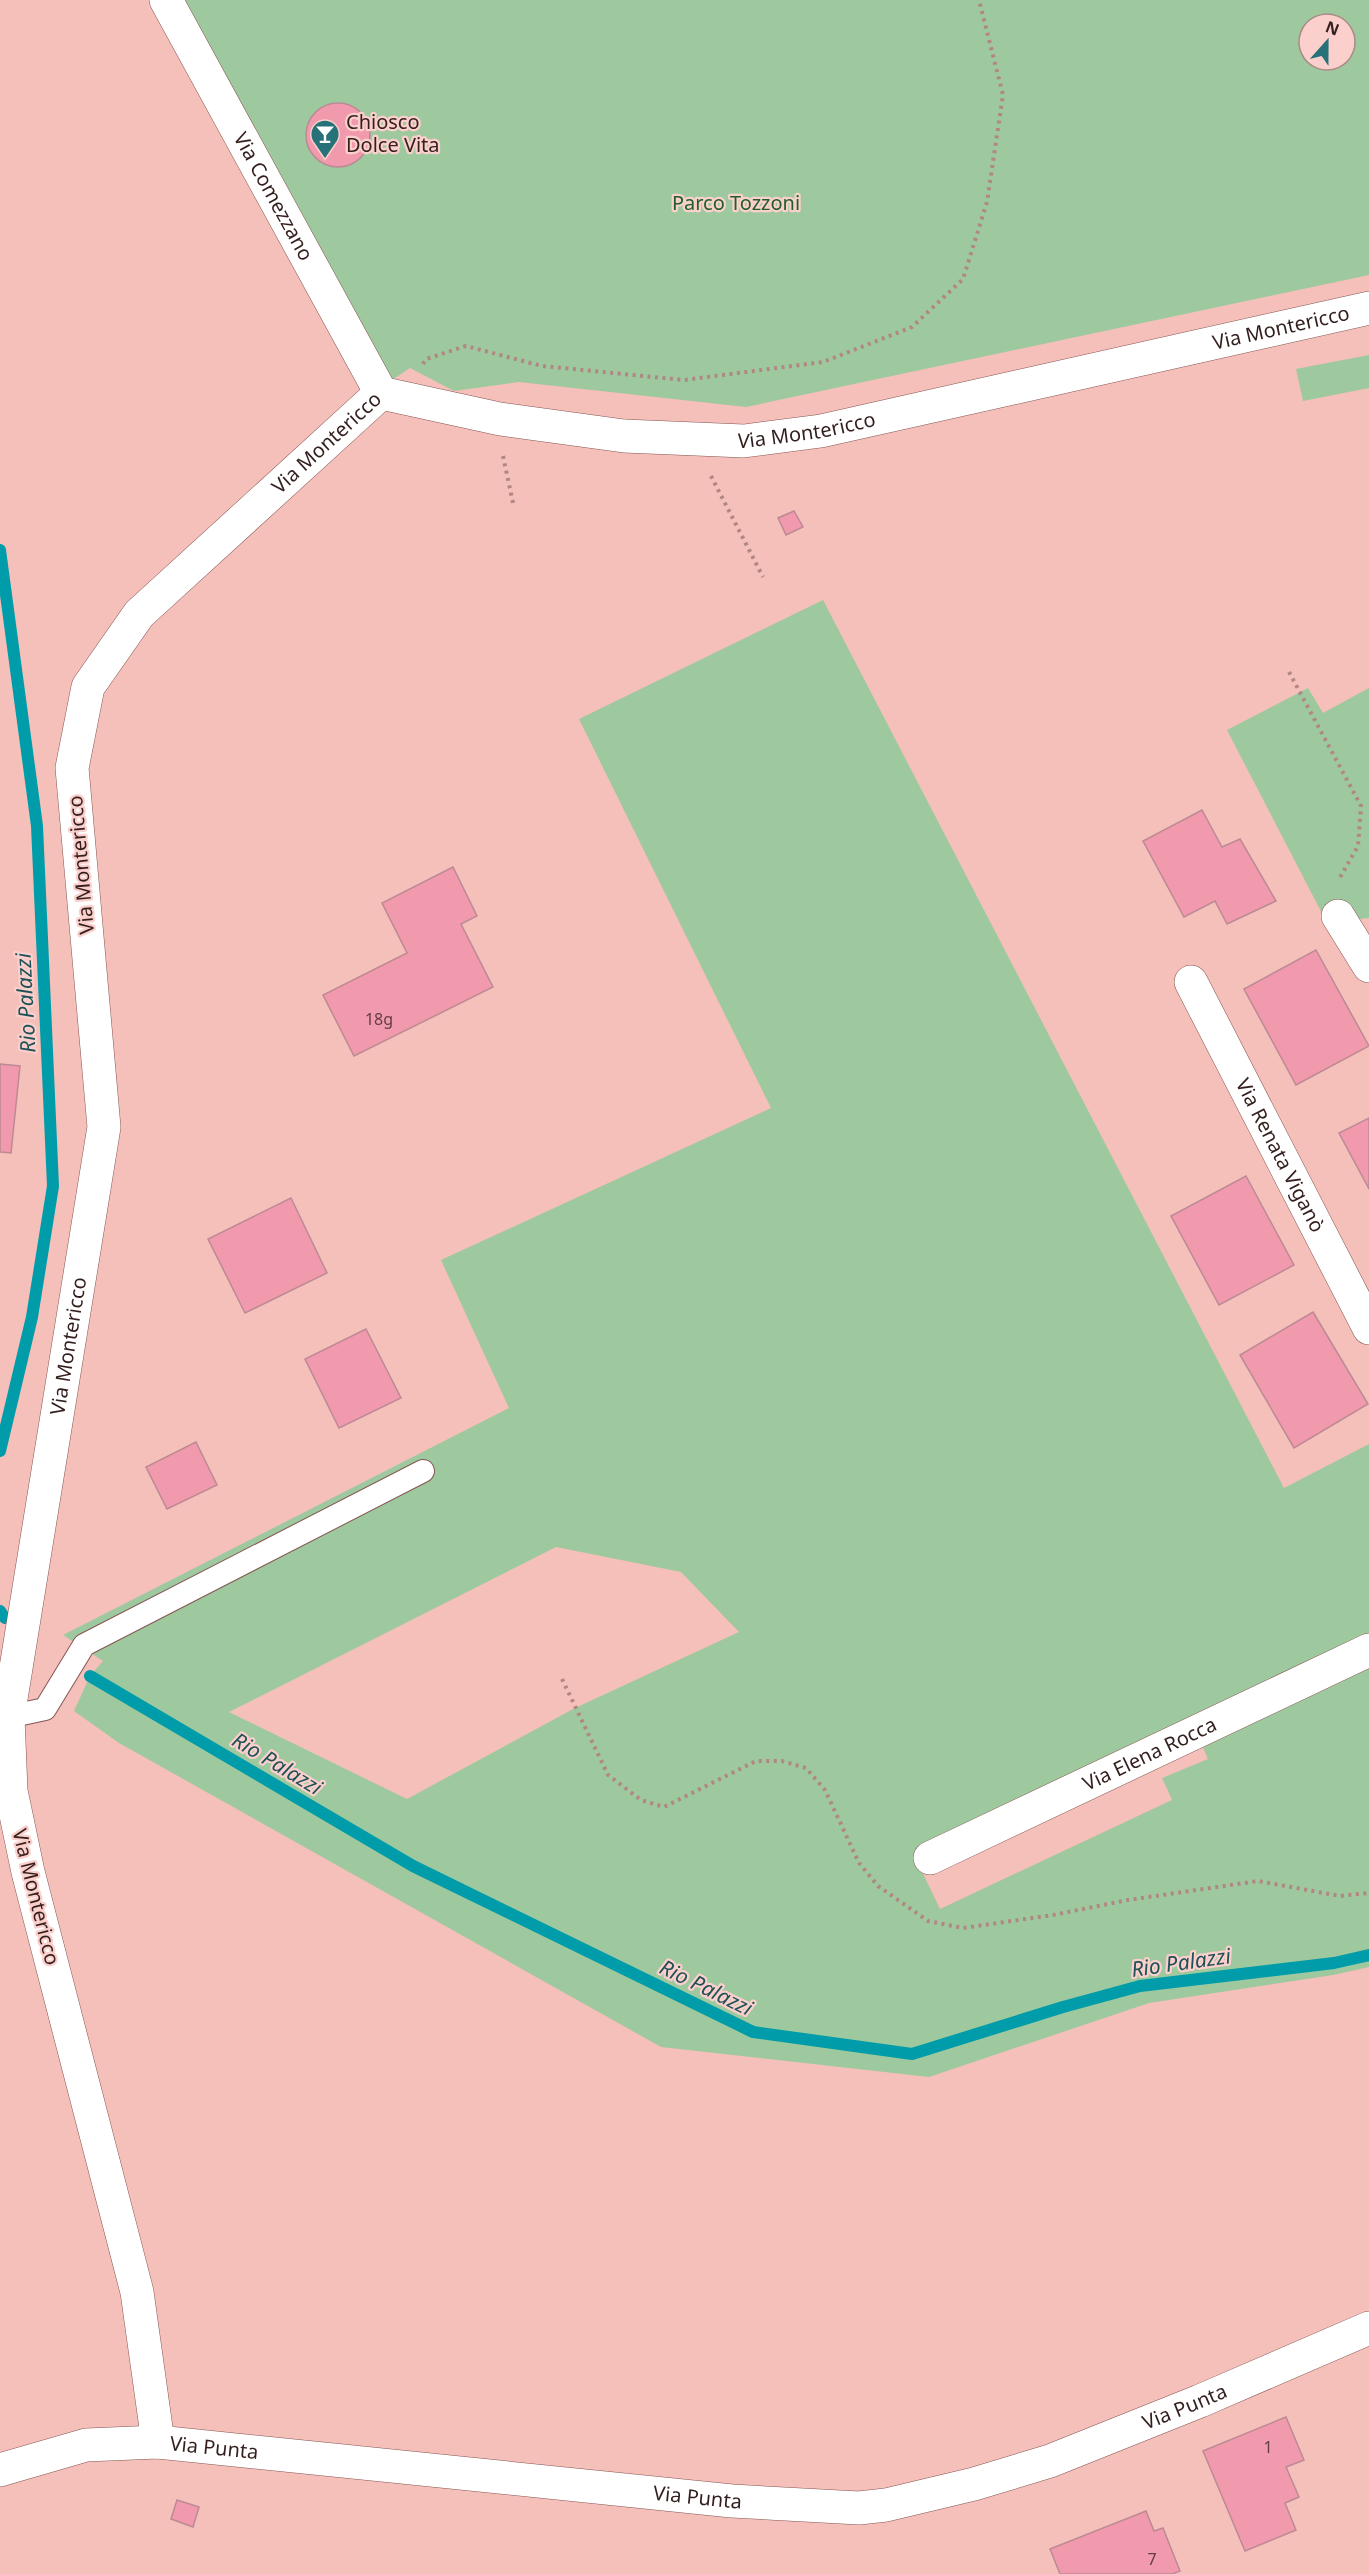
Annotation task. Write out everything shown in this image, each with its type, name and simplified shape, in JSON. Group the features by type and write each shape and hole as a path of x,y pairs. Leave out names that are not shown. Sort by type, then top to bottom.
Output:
{"street":[{"name":"Via Comezzano","path":"166,0 381,393"},
{"name":"Via Montericco","path":"158,2442 137,2292 28,1872 11,1791 8,1717 104,1127 72,768 88,687 140,614 381,393 500,419 624,436 744,441 821,431 1369,308"},
{"path":"1338,916 1369,966"},
{"name":"Via Renata Viganò","path":"1191,982 1369,1328"},
{"name":"Via Elena Rocca","path":"930,1858 1369,1650"},
{"name":"Via Punta","path":"0,2470 86,2445 158,2442 732,2501 859,2508 886,2505 974,2484 1050,2461 1366,2338"}],"lane":[{"path":"8,1717 45,1709 84,1645 423,1472"}],"path":[{"path":"418,372 426,359 466,346 542,366 684,380 823,362 912,327 963,279 987,202 1003,95 979,0"},
{"path":"501,446 513,502"},
{"path":"709,472 763,577"},
{"path":"1289,672 1361,806 1358,846 1341,878 1319,892 1338,916"}],"green space":[{"name":"Parco Tozzoni","path":"183,0 1369,0 1369,275 746,407 519,382 454,391 410,368 386,384"},
{"path":"1369,355 1369,388 1303,401 1296,369"},
{"path":"823,600 1284,1488 1369,1444 1369,1967 1333,1975 1149,2003 929,2077 661,2047 119,1743 74,1711 90,1676 103,1661 63,1635 509,1408 441,1260 771,1108 579,719","holes":["556,1547 681,1572 739,1632 575,1708 407,1799 229,1712","1194,1727 1208,1759 1162,1778 1172,1800 940,1909 916,1859"]},
{"path":"1308,688 1323,713 1369,688 1369,918 1327,923 1227,730"}],"building":[{"path":"332,103 344,103 361,112 368,123 370,135 368,147 361,158 344,167 332,167 320,162 311,153 306,141 306,129 311,117 320,108"},
{"path":"794,511 803,527 786,535 778,518"},
{"path":"1202,810 1222,847 1240,839 1276,901 1227,924 1215,901 1184,917 1143,841"},
{"path":"453,867 477,916 461,924 493,987 354,1056 323,995 407,953 382,903"},
{"path":"1316,950 1369,1046 1296,1085 1244,989"},
{"path":"0,1064 20,1066 11,1153 0,1152"},
{"path":"1369,1118 1369,1189 1339,1133"},
{"path":"1246,1176 1294,1265 1219,1305 1171,1216"},
{"path":"291,1198 327,1273 245,1313 208,1239"},
{"path":"1313,1312 1368,1404 1294,1448 1240,1355"},
{"path":"366,1329 401,1398 339,1428 305,1359"},
{"path":"196,1442 217,1485 167,1509 146,1467"},
{"path":"1286,2417 1304,2460 1286,2467 1299,2497 1285,2503 1296,2530 1245,2551 1203,2451"},
{"path":"177,2500 199,2507 193,2527 171,2519"},
{"path":"1146,2511 1154,2531 1163,2528 1180,2571 1172,2574 1060,2574 1050,2549"}],"waterway":[{"name":"Rio Palazzi","path":"0,550 37,826 53,1186 32,1317 0,1451"},
{"name":"Rio Palazzi","path":"0,1611 5,1618"},
{"name":"Rio Palazzi","path":"90,1676 413,1866 753,2032 912,2054 1063,2007 1140,1986 1334,1963 1369,1955"}],"place":[{"name":"Chiosco Dolce Vita","path":"325,160"}]}
